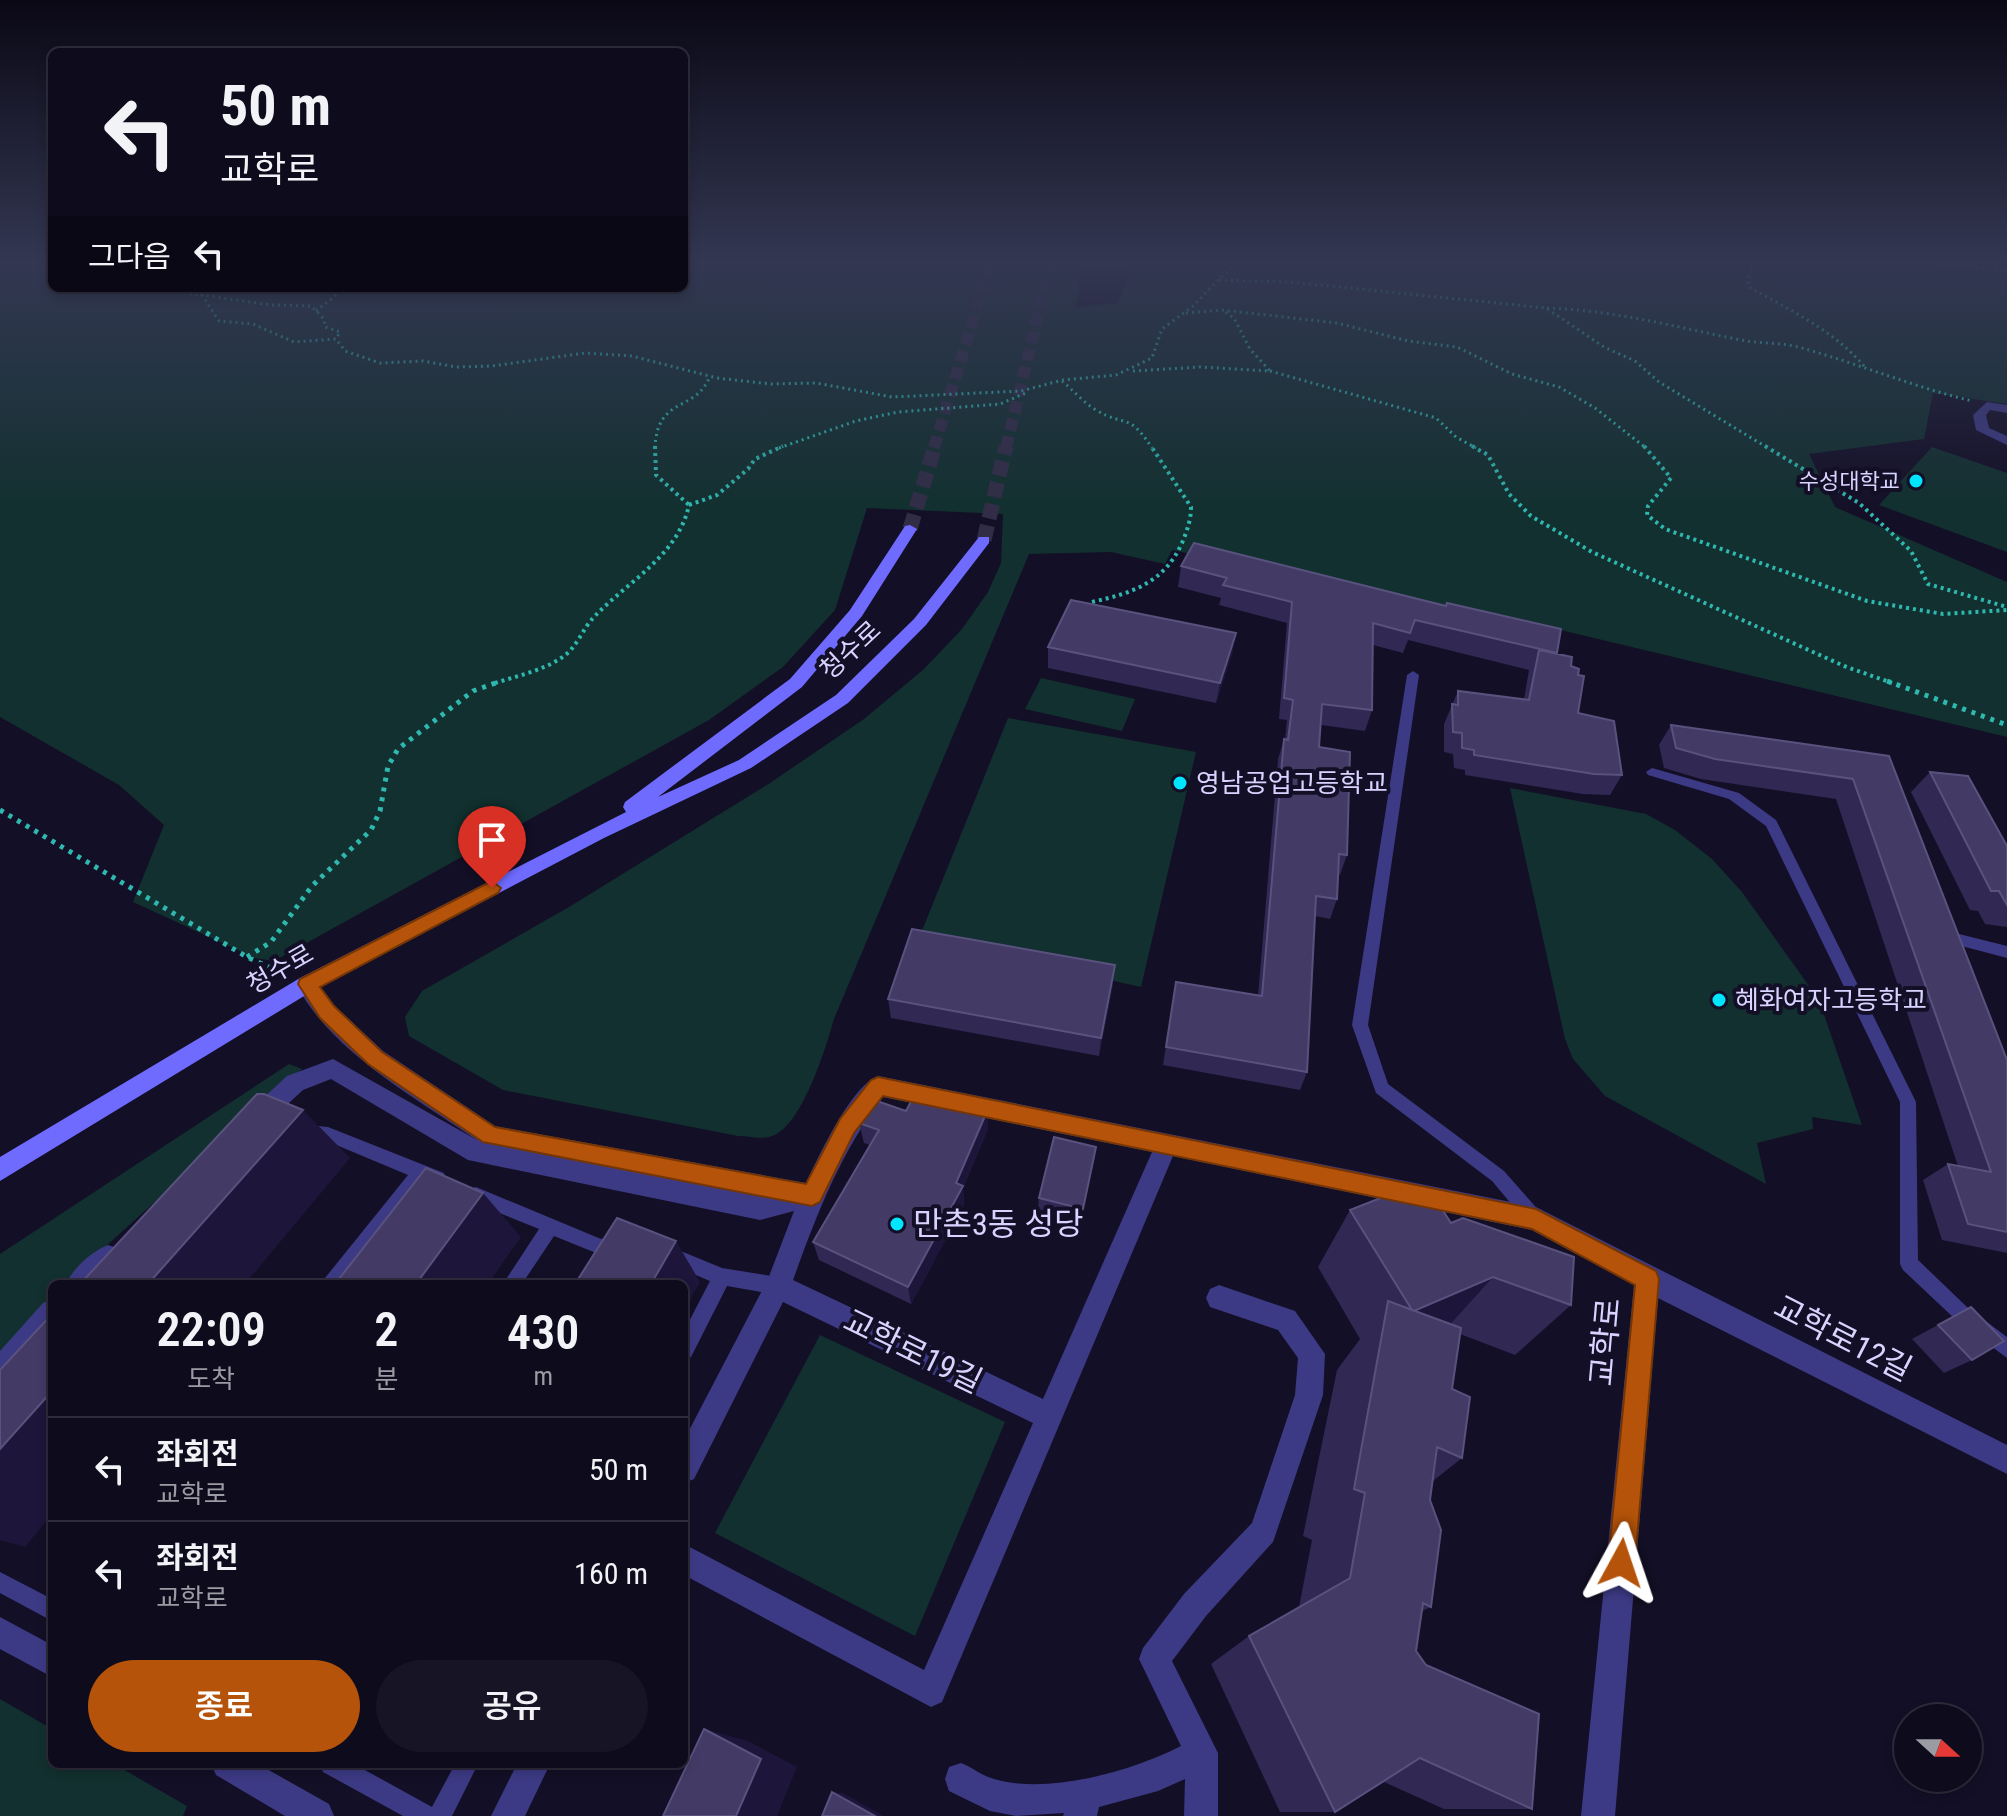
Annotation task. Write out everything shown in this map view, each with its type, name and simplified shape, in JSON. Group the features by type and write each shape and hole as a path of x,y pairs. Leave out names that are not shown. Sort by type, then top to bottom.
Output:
{"main road":[{"name":"청수로","path":"597,833 796,683 856,613 910,529"},
{"name":"청수로","path":"0,1170 307,984 597,833 745,764 842,699 920,622 984,540"}],"street":[{"path":"2007,409 1987,406 1979,415 1983,430 2007,441"},
{"path":"307,984 327,1012 375,1058 490,1136 812,1195"},
{"path":"238,1136 295,1083 333,1069 468,1149 760,1208 812,1195"},
{"name":"교학로","path":"812,1195 847,1126 878,1086 1536,1219 1647,1279 1598,1816"},
{"path":"688,1561 931,1691 1166,1146"},
{"path":"688,1461 778,1286 812,1195"},
{"path":"83,1280 124,1242"},
{"name":"교학로12길","path":"1647,1279 2007,1460"},
{"name":"교학로19길","path":"778,1286 1049,1416"},
{"path":"1201,1816 1202,1753 1154,1659 1195,1605 1263,1532 1309,1395 1312,1354 1286,1320 1219,1298"},
{"path":"0,1377 3,1368 48,1317"},
{"path":"0,1632 48,1660"},
{"path":"961,1779 978,1794 1083,1805 1158,1775 1202,1753"},
{"path":"234,1768 317,1816"},
{"path":"508,1816 532,1768"}],"lane":[{"path":"1413,675 1360,1025 1382,1088 1498,1176 1536,1219"},
{"path":"1652,772 1734,796 1771,823 1908,1102 1909,1264 1961,1313 2007,1349"},
{"path":"1959,940 2007,952"},
{"path":"295,1139 305,1132 322,1132 551,1226 597,1253 645,1246 722,1277 778,1286"},
{"path":"334,1280 420,1172"},
{"path":"515,1280 551,1226"},
{"path":"688,1342 722,1277"},
{"path":"0,1582 48,1608"},
{"path":"338,1768 426,1816"},
{"path":"440,1816 465,1768"}],"path":[{"path":"340,345 345,351 380,363 423,361 456,367 492,366 585,353 632,356 710,376 771,384 816,383 892,397 997,394 1128,371 1200,367 1270,371 1436,418 1456,437 1488,455 1509,494 1531,516 1592,552 1844,666 2007,725"},
{"path":"1128,371 1152,358 1157,345"},
{"path":"1248,345 1270,371"},
{"path":"1439,345 1457,347 1512,374 1559,387 1595,408 1643,445 1671,478 1648,506 1647,515 1665,529 1867,601 1943,614 2007,608"},
{"path":"1601,345 1635,361 1659,382 1859,503 1911,551 1928,584 2007,608"},
{"path":"1788,345 1915,387 1987,406"},
{"path":"1843,345 1868,369"},
{"path":"689,505 656,475 658,427 664,417 704,390 710,376"},
{"path":"1061,381 1097,411 1127,420 1139,428 1191,507 1188,527 1168,571 1135,591 1092,602"},
{"path":"689,505 726,489 755,459 796,440 898,412 1000,404 1015,400 1036,387"},
{"path":"247,957 271,942 312,886 371,830 380,811 388,766 398,749 473,691 549,665 567,655 593,618 666,552 686,519 689,505"},
{"path":"0,810 247,957 307,984"}],"green space":[{"path":"0,345 2007,345 2007,404 1933,393 1924,439 1809,454 1835,507 2007,582 2007,737 1544,626 1172,550 1165,564 1111,552 1029,554 834,1019 802,1104 781,1131 765,1138 738,1136 503,1090 409,1036 405,1017 422,991 569,907 770,783 864,719 924,669 962,629 988,592 1001,563 1003,514 867,508 835,610 783,667 709,720 274,961 255,958 133,902 164,825 119,785 0,717"},
{"path":"1932,447 2007,473 2007,552 1879,505"},
{"path":"1041,678 1135,699 1122,731 1025,709"},
{"path":"1008,718 1196,752 1141,987 919,938"},
{"path":"1510,788 1646,814 1675,830 1712,859 1742,892 1819,1000 1862,1125 1812,1117 1813,1129 1757,1143 1766,1184 1605,1096 1573,1059 1565,1039"},
{"path":"289,1064 302,1069 68,1280 48,1280 48,1301 0,1355 0,1254"},
{"path":"820,1335 1005,1422 915,1636 715,1533"},
{"path":"0,1699 48,1727 48,1768 121,1768 187,1806 183,1816 0,1816"}],"building":[{"path":"1194,543 1446,606 1447,603 1561,629 1557,653 1415,620 1410,633 1373,623 1372,710 1322,704 1319,747 1350,752 1347,855 1339,854 1337,899 1316,896 1307,1072 1166,1047 1176,982 1262,996 1284,739 1288,740 1293,700 1284,698 1292,602 1223,585 1227,578 1181,566"},
{"path":"1071,600 1236,633 1220,683 1048,647"},
{"path":"1539,650 1572,657 1571,666 1579,669 1578,675 1584,676 1578,713 1614,721 1622,775 1594,774 1474,755 1474,750 1462,748 1462,733 1453,732 1452,704 1458,705 1458,691 1529,700"},
{"path":"1671,725 1889,756 2007,1060 2007,1232 1968,1224 1948,1164 1991,1172 1853,779 1715,759 1676,748"},
{"path":"1930,772 1968,776 2007,846 2007,905 1999,891 1991,891"},
{"path":"912,929 1115,965 1101,1038 888,999"},
{"path":"916,1092 954,1105 956,1098 988,1109 956,1183 963,1186 908,1287 813,1242 879,1130 859,1123 871,1099 906,1111"},
{"path":"257,1094 303,1110 152,1280 84,1280"},
{"path":"1054,1137 1096,1147 1083,1209 1039,1198"},
{"path":"426,1168 483,1193 419,1280 338,1280"},
{"path":"1411,1186 1416,1194 1429,1189 1451,1223 1463,1218 1574,1257 1571,1305 1493,1277 1412,1310 1350,1210"},
{"path":"617,1218 676,1241 653,1280 578,1280"},
{"path":"1388,1301 1461,1328 1452,1389 1470,1397 1462,1458 1437,1447 1430,1500 1441,1530 1431,1607 1423,1603 1416,1651 1426,1665 1539,1714 1532,1809 1420,1758 1335,1812 1249,1636 1350,1578 1365,1493 1354,1489"},
{"path":"1971,1307 2004,1341 1972,1360 1938,1325"},
{"path":"48,1318 48,1395 0,1449 0,1370"},
{"path":"704,1729 761,1759 736,1816 663,1816"},
{"path":"832,1792 875,1816 822,1816"}],"tunnel":[{"path":"934,448 965,345"},
{"path":"1006,448 1031,345"},
{"path":"910,529 935,446"},
{"path":"984,540 1006,446"}],"place":[{"name":"수성대학교","path":"1916,481"},
{"name":"영남공업고등학교","path":"1180,783"},
{"name":"혜화여자고등학교","path":"1719,1000"},
{"name":"만촌3동 성당","path":"897,1224"}],"route":[{"path":"492,888 307,984 327,1012 375,1058 490,1136 812,1195 847,1126 878,1086 1536,1219 1647,1279 1621,1563"}]}
